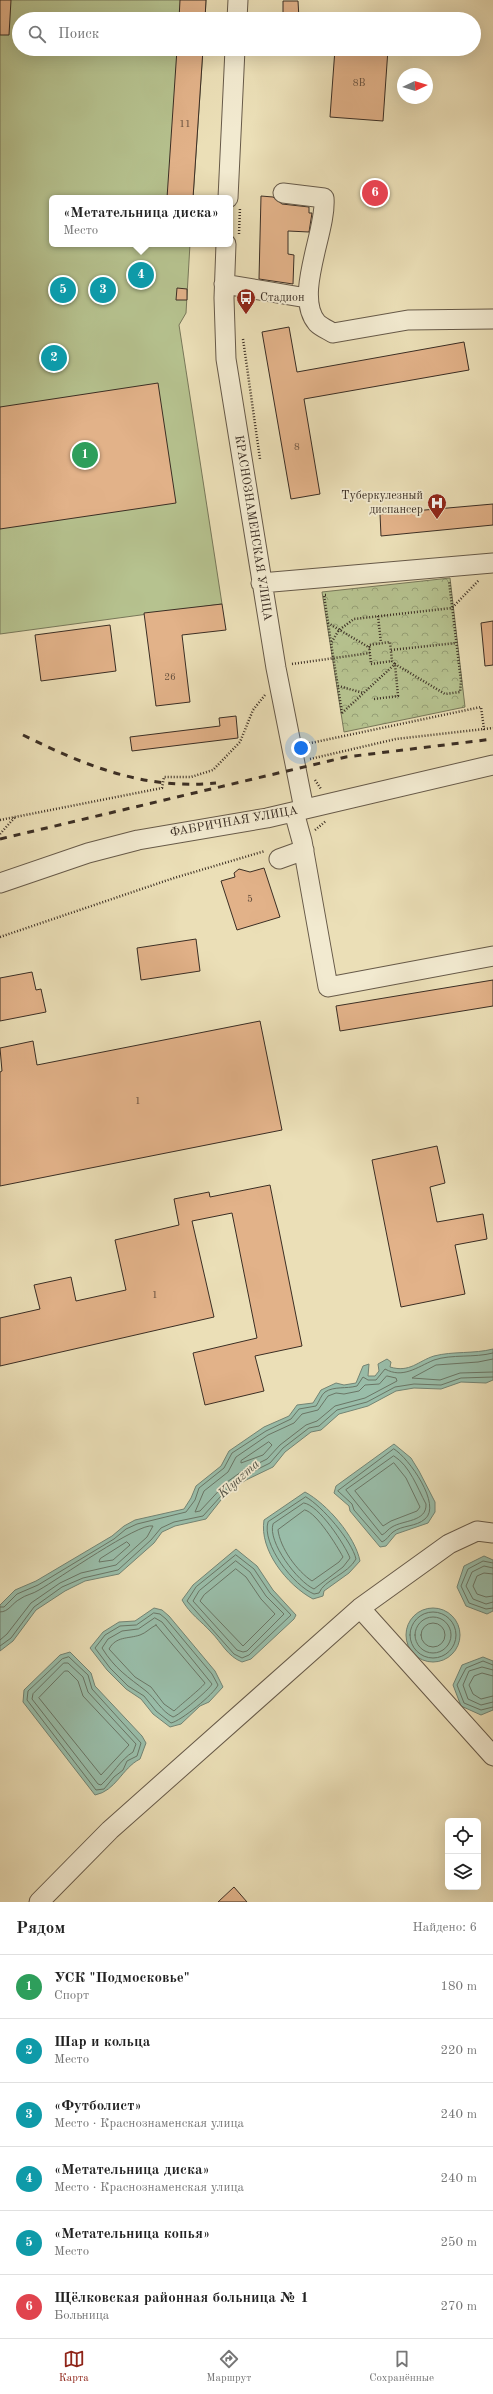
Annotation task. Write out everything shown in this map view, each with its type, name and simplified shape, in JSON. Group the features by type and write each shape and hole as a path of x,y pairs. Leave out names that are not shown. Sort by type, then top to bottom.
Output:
{"street":[{"path":"237,12 238,0"},
{"path":"234,198 235,56"},
{"path":"283,193 324,198 325,206 307,298 317,323 333,333 408,320 493,319"},
{"name":"КРАСНОЗНАМЕНСКАЯ УЛИЦА","path":"232,247 224,284 226,359 261,583 286,663 299,811 304,850 328,986 493,956"},
{"path":"224,284 307,298"},
{"path":"261,583 488,569"},
{"name":"ФАБРИЧНАЯ УЛИЦА","path":"0,883 88,853 138,840 299,811 493,765"},
{"path":"275,854 304,850"},
{"path":"39,1902 110,1830 360,1608 449,1544 477,1531 493,1533"},
{"path":"360,1608 493,1756"}],"path":[{"path":"233,241 234,198"},
{"path":"243,338 261,464"},
{"path":"331,643 339,630 354,620 452,608 488,569"},
{"path":"392,662 390,642 369,645 372,664 392,662 445,694 460,692 461,682 449,581 441,582"},
{"path":"331,594 324,595 342,713 395,664"},
{"path":"378,616 381,643"},
{"path":"328,623 370,648"},
{"path":"391,650 456,643"},
{"path":"286,663 370,653"},
{"path":"374,698 398,696 395,664"},
{"path":"338,686 364,693"},
{"path":"0,820 162,788 164,777 191,777 213,770 240,742 253,710 266,693"},
{"path":"302,745 481,707 484,729"},
{"path":"306,760 396,739 493,728"},
{"path":"0,834 16,816"},
{"path":"0,937 174,878 275,854"}],"green space":[{"path":"0,0 206,0 205,12 12,12 12,56 203,56 193,195 49,195 49,247 190,247 186,313 179,325 222,604 0,634"},
{"path":"450,578 465,707 344,732 322,592"}],"water":[{"name":"Klyazma","path":"493,1349 493,1380 486,1383 461,1382 441,1389 414,1388 396,1391 368,1406 339,1414 321,1430 311,1432 285,1452 273,1467 246,1480 232,1489 206,1519 175,1526 162,1532 154,1543 119,1574 85,1581 65,1591 36,1610 13,1641 0,1651 0,1605 15,1590 36,1581 112,1536 124,1526 135,1520 184,1509 196,1486 221,1466 229,1451 264,1427 289,1416 297,1405 313,1403 321,1390 336,1383 344,1385 356,1383 363,1366 369,1364 368,1376 375,1376 379,1371 378,1364 387,1359 391,1362 390,1367 403,1369 414,1366 434,1356 478,1352"},
{"path":"394,1444 411,1458 419,1471 435,1502 435,1512 428,1523 396,1534 386,1546 380,1547 350,1511 349,1506 334,1493 336,1486"},
{"path":"305,1492 322,1504 339,1522 352,1541 360,1561 349,1573 324,1591 323,1596 313,1599 294,1585 277,1566 270,1554 264,1531 264,1520"},
{"path":"236,1549 257,1566 273,1590 296,1615 294,1619 251,1659 242,1662 228,1653 215,1636 188,1609 182,1600 193,1585"},
{"path":"484,1556 493,1560 493,1611 487,1614 466,1606 457,1587 464,1566"},
{"path":"154,1608 162,1610 169,1616 215,1671 223,1687 209,1702 200,1706 181,1724 170,1727 153,1714 141,1699 126,1689 107,1670 90,1648 103,1632 119,1622 135,1621"},
{"path":"428,1608 438,1608 448,1612 456,1620 460,1630 460,1640 456,1650 448,1658 438,1662 428,1662 418,1658 410,1650 406,1640 406,1630 410,1620 418,1612"},
{"path":"70,1652 91,1673 95,1686 142,1736 146,1743 140,1759 128,1768 108,1789 95,1795 23,1702 24,1690 60,1655"},
{"path":"483,1657 493,1661 493,1710 481,1715 461,1706 453,1685 462,1665"}],"building":[{"path":"0,0 11,0 9,35 0,35"},
{"path":"180,0 206,0 205,12 179,12"},
{"path":"283,1 298,1 299,12 283,12"},
{"path":"177,56 203,56 193,195 167,195"},
{"path":"334,56 388,56 383,121 330,117"},
{"path":"261,196 273,197 282,204 309,207 309,213 312,213 309,232 288,231 288,254 294,255 293,284 259,279"},
{"path":"177,288 187,289 187,300 176,300"},
{"path":"289,327 297,372 464,342 469,370 304,399 320,494 291,499 262,332"},
{"path":"158,383 176,503 0,529 0,407"},
{"name":"Туберкулезный диспансер","path":"493,504 493,525 381,536 380,514"},
{"path":"222,604 226,630 182,635 190,702 156,706 144,613"},
{"path":"493,621 493,665 485,666 481,623"},
{"path":"110,625 116,671 41,681 35,635"},
{"path":"236,716 238,738 132,751 130,737 220,726 219,718"},
{"path":"264,868 280,917 237,930 221,881 235,877 234,873 239,869 250,872"},
{"path":"196,939 200,971 141,980 137,948"},
{"path":"32,972 36,990 41,989 46,1012 0,1021 0,978"},
{"path":"493,980 493,1006 340,1031 336,1006"},
{"path":"260,1021 282,1130 0,1186 0,1072 2,1071 0,1048 33,1041 37,1065"},
{"path":"437,1146 445,1183 430,1187 437,1222 483,1214 487,1239 455,1245 465,1294 401,1307 372,1160"},
{"path":"270,1185 302,1346 255,1356 264,1391 205,1405 193,1353 257,1338 232,1213 192,1221 214,1317 0,1366 0,1318 40,1309 34,1285 71,1277 76,1301 126,1290 115,1240 179,1225 174,1199 209,1192 210,1197"},
{"path":"234,1887 247,1902 218,1902"}],"railway":[{"path":"23,735 93,766 140,779 164,783 216,783"},
{"path":"0,839 346,757 493,739"}],"place":[{"name":"Щёлковская районная больница № 1","path":"375,193"},
{"name":"«Метательница диска»","path":"141,275"},
{"name":"«Метательница копья»","path":"63,290"},
{"name":"«Футболист»","path":"103,290"},
{"name":"Стадион","path":"246,315"},
{"name":"Шар и кольца","path":"54,358"},
{"name":"УСК \"Подмосковье\"","path":"85,455"},
{"name":"Туберкулезный диспансер","path":"437,520"}]}
